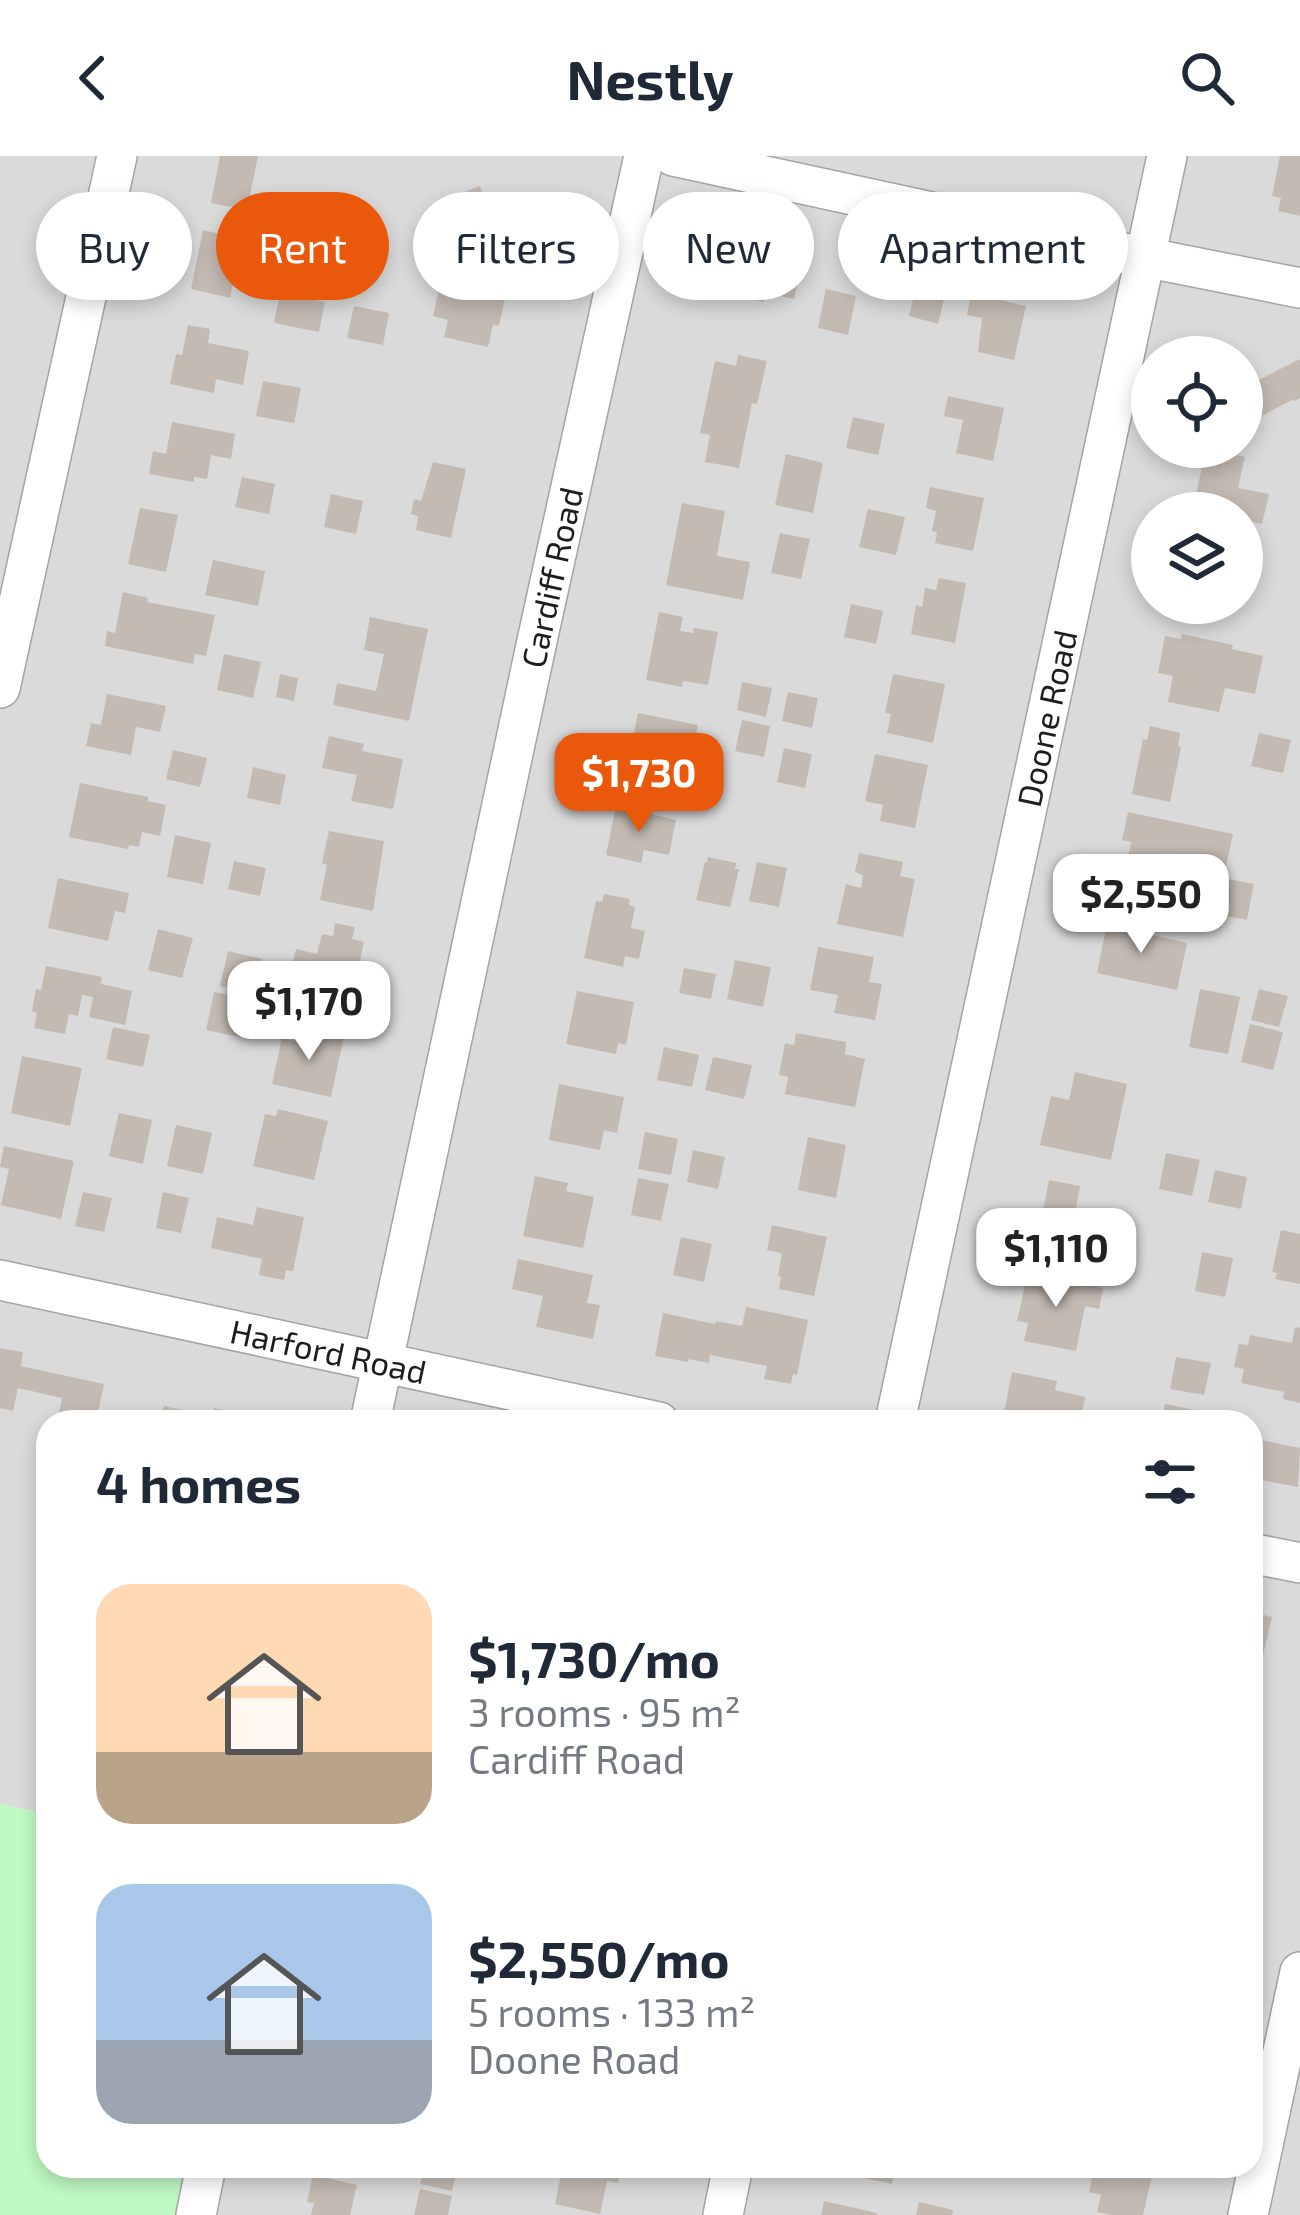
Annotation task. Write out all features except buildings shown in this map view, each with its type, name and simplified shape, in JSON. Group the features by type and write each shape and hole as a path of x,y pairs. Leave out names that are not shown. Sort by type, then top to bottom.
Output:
{"street":[{"path":"0,688 117,156"},
{"name":"Cardiff Road","path":"373,1410 644,156"},
{"path":"674,156 1300,288"},
{"name":"Doone Road","path":"898,1410 1167,156"},
{"name":"Harford Road","path":"0,1280 604,1410"},
{"path":"1263,1556 1300,1564"},
{"path":"1263,2145 1300,1972"},
{"path":"196,2215 204,2178"},
{"path":"723,2215 731,2178"},
{"path":"1248,2215 1256,2178"}],"shaded area":[{"path":"0,156 1300,156 1300,2215 176,2215 184,2178 1263,2178 1263,1410 36,1410 36,1812 0,1804"}],"green space":[{"path":"0,1804 36,1812 36,2178 184,2178 176,2215 0,2215"}]}
